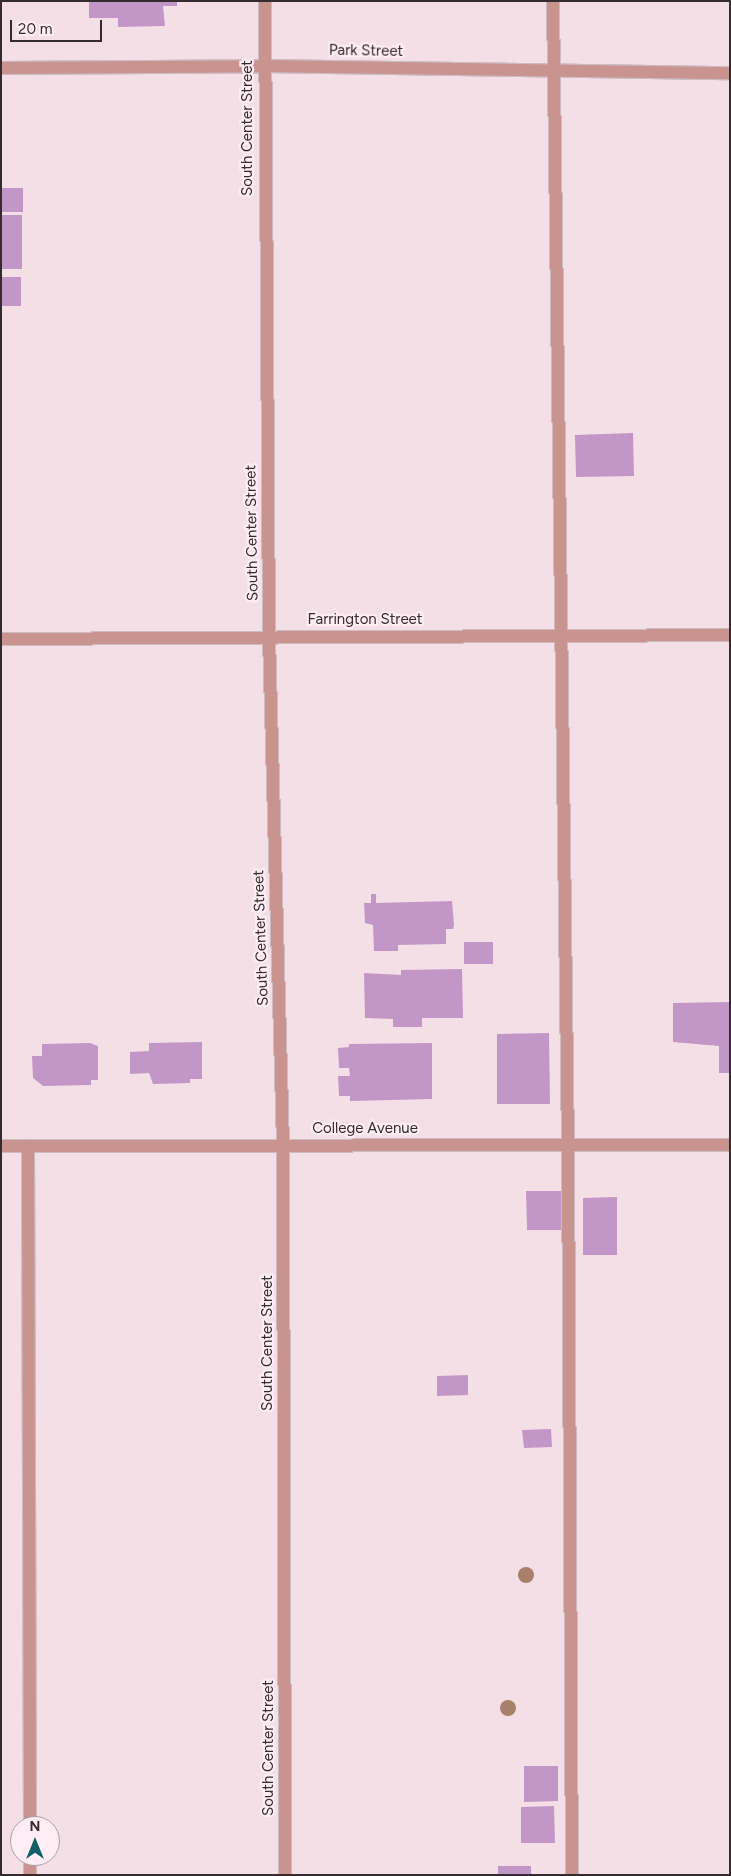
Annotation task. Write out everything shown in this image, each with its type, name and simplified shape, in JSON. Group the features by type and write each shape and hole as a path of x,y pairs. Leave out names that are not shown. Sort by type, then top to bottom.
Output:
{"street":[{"name":"South Center Street","path":"265,1 269,637 283,1146 285,1875"},
{"path":"554,1 568,1146 572,1875"},
{"name":"Park Street","path":"1,68 264,66 730,72"},
{"name":"Farrington Street","path":"1,639 730,635"},
{"name":"College Avenue","path":"1,1146 730,1145"},
{"path":"28,1146 30,1816"}],"building":[{"path":"89,1 177,1 177,6 163,6 165,26 118,27 118,18 89,18"},
{"path":"1,188 23,188 23,212 1,212"},
{"path":"1,215 22,215 22,269 1,269"},
{"path":"1,277 21,277 21,306 1,306"},
{"path":"633,433 634,476 576,477 575,435"},
{"path":"371,894 376,894 376,903 452,901 454,925 453,929 446,929 446,944 398,945 398,951 374,951 373,925 365,923 364,903 371,903"},
{"path":"464,942 493,942 493,964 464,964"},
{"path":"462,969 463,1018 422,1018 422,1027 393,1027 393,1019 365,1018 364,973 401,975 401,970"},
{"path":"730,1002 730,1073 719,1073 719,1046 673,1042 673,1003"},
{"path":"549,1033 550,1104 497,1104 497,1034"},
{"path":"202,1042 202,1079 190,1079 190,1083 153,1084 149,1073 130,1074 130,1052 149,1051 149,1043"},
{"path":"90,1043 98,1046 98,1080 91,1080 91,1085 43,1086 33,1078 32,1056 42,1056 42,1044"},
{"path":"432,1043 432,1099 350,1101 350,1096 339,1096 338,1076 350,1076 349,1068 339,1068 338,1048 349,1047 349,1044"},
{"path":"526,1191 562,1191 562,1230 527,1230"},
{"path":"617,1197 617,1255 583,1255 583,1198"},
{"path":"468,1375 468,1395 437,1396 437,1376"},
{"path":"551,1429 552,1447 524,1448 522,1430"},
{"path":"524,1766 558,1766 558,1801 524,1802"},
{"path":"554,1806 555,1843 521,1843 521,1807"},
{"path":"498,1866 531,1866 531,1875 498,1875"}]}
